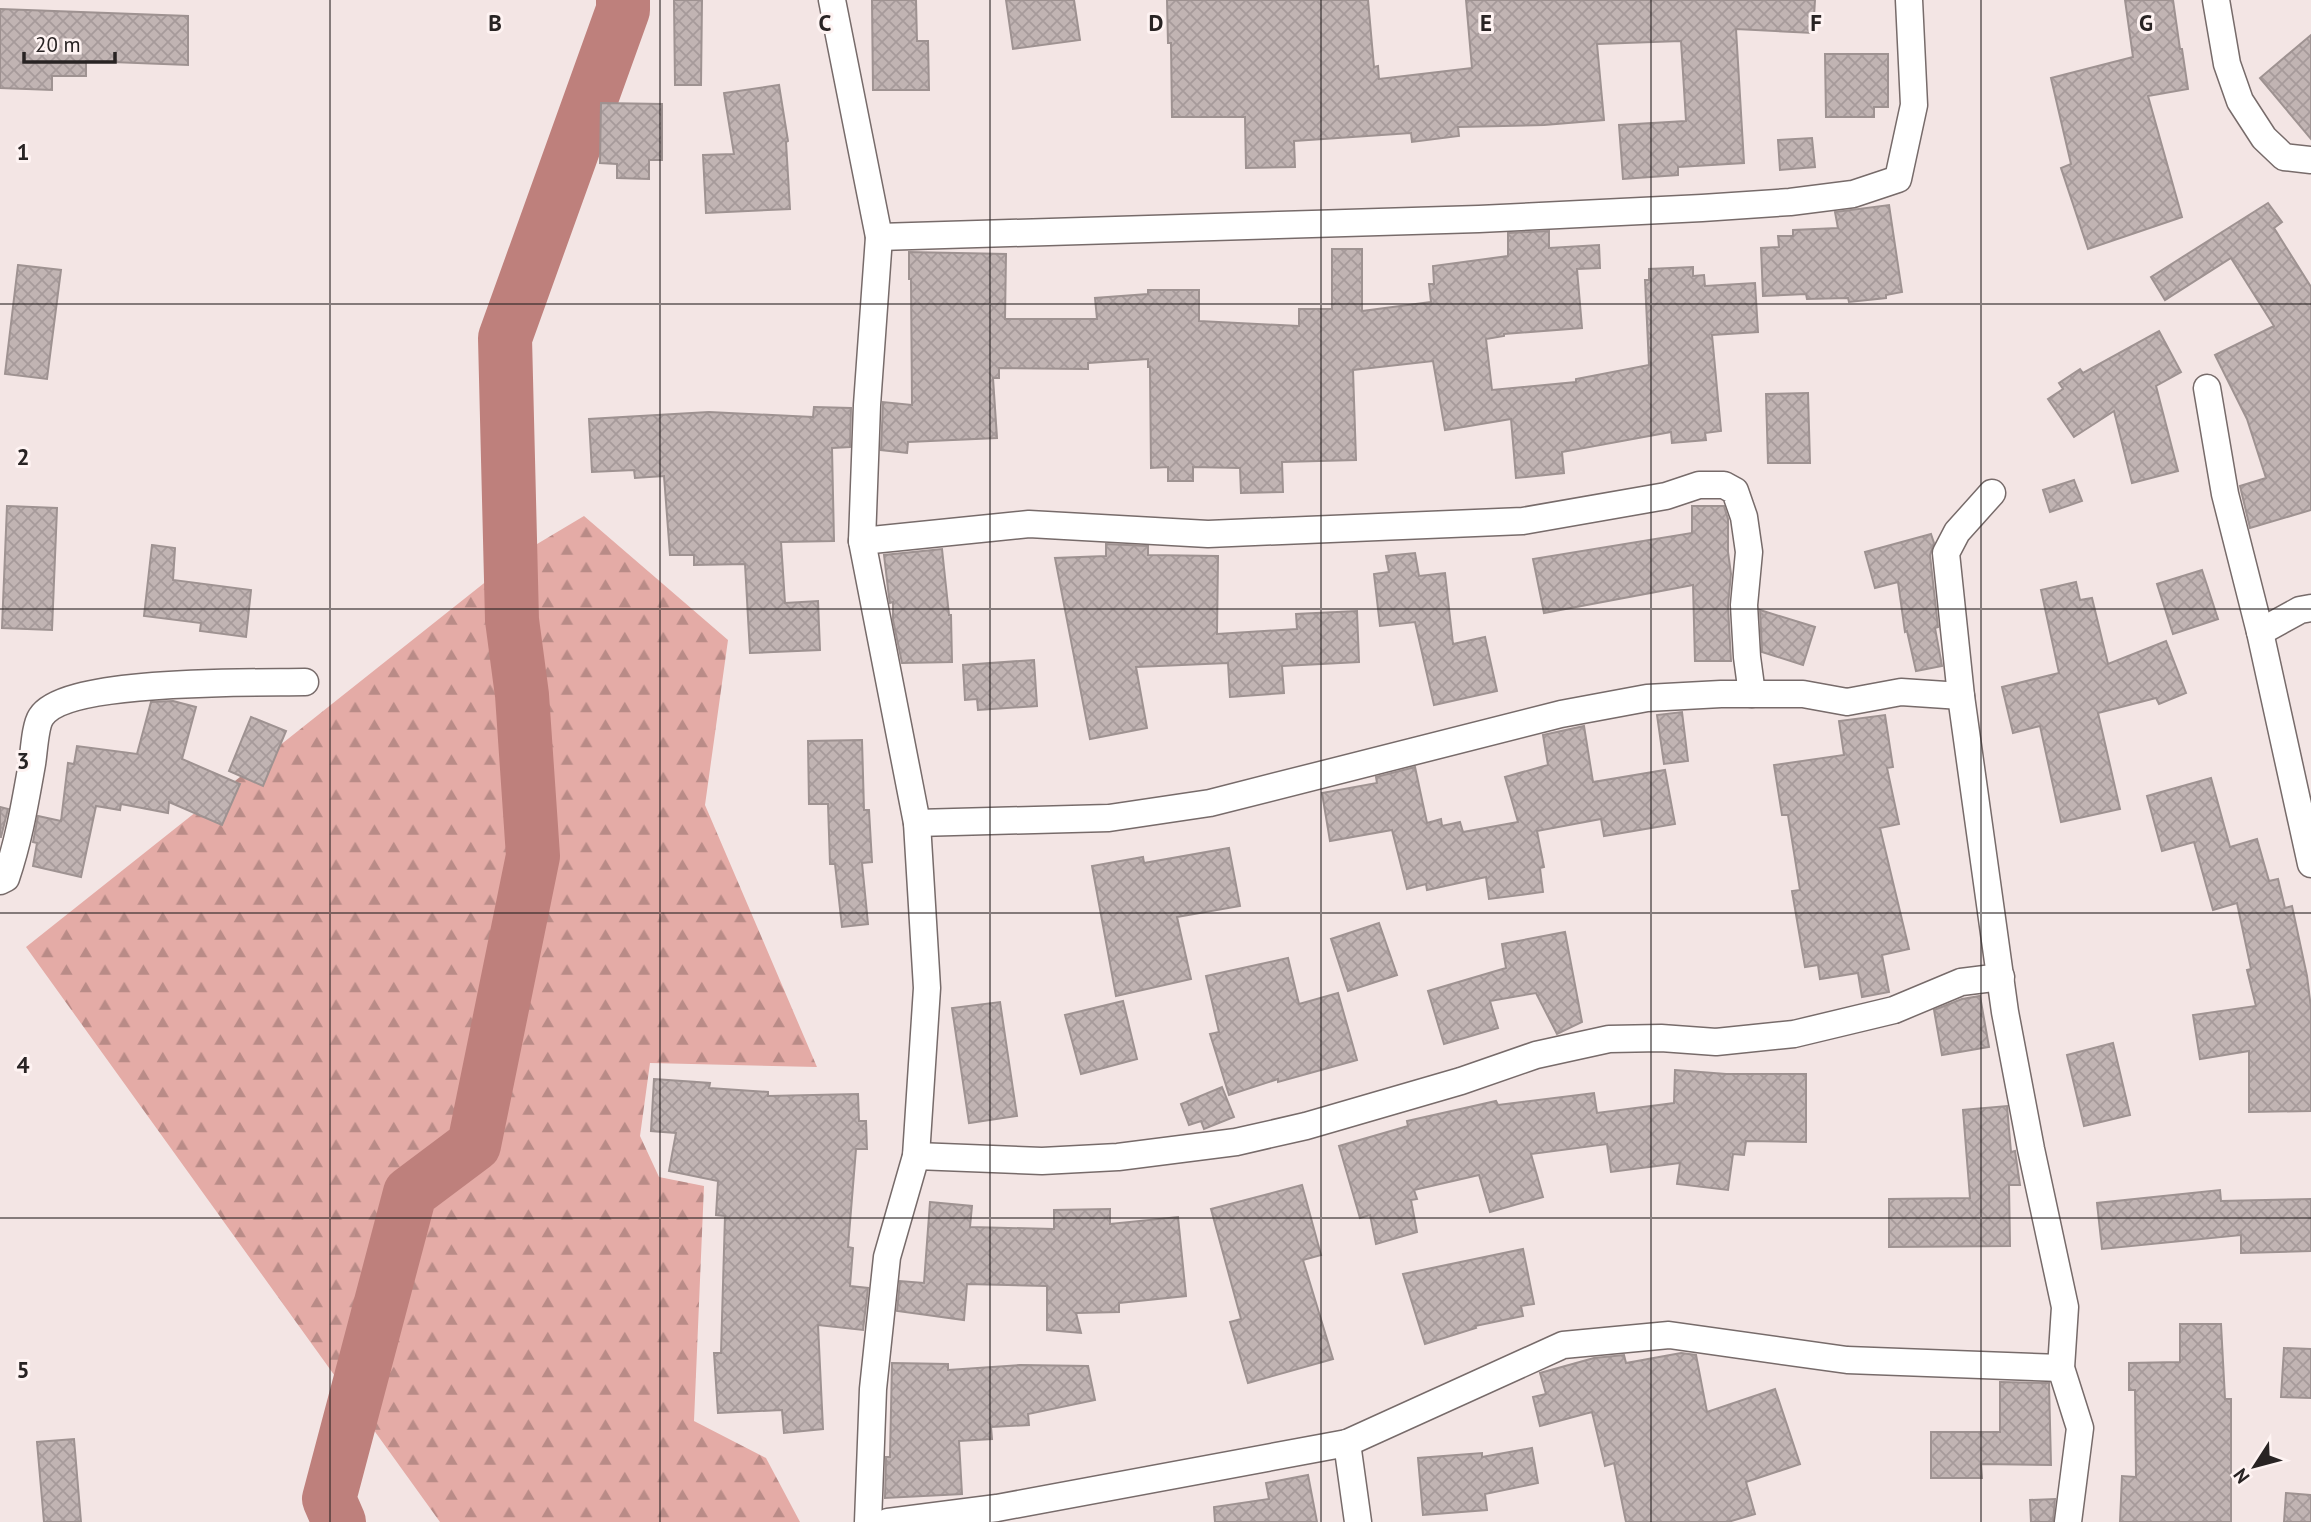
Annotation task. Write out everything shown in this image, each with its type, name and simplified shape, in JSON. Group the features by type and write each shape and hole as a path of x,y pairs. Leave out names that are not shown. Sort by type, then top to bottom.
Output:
{"street":[{"path":"832,0 878,237 867,405 862,541 917,823 927,989 916,1156 887,1257 873,1389 868,1522"},
{"path":"878,237 1479,219 1702,208 1790,202 1853,194 1898,179 1914,104 1909,0"},
{"path":"2216,0 2227,64 2240,101 2264,138 2284,157 2311,160"},
{"path":"2207,388 2225,495 2260,632 2311,864"},
{"path":"862,541 1029,524 1208,534 1523,521 1666,496 1699,485 1724,485 1735,491 1744,517 1749,552 1744,605 1752,694"},
{"path":"1992,493 1957,532 1946,553 1961,696 2005,1012 2065,1307 2061,1368 2080,1427 2068,1522"},
{"path":"2260,632 2300,610 2311,608"},
{"path":"0,881 6,878 21,828 40,718 53,704 85,695 152,685 305,682"},
{"path":"917,823 1109,818 1210,803 1561,714 1647,698 1803,694 1847,702 1901,692 1961,696"},
{"path":"916,1156 1042,1161 1118,1157 1236,1142 1306,1126 1461,1081 1536,1055 1585,1044 1609,1039 1661,1038 1716,1042 1794,1034 1894,1010 1961,982 2001,976"},
{"path":"888,1522 997,1508 1347,1444 1563,1345 1670,1335 1847,1360 2061,1368"},
{"path":"1347,1444 1358,1522"}],"green space":[{"path":"584,516 728,640 705,805 817,1067 650,1063 640,1136 659,1177 704,1186 694,1421 766,1458 800,1522 440,1522 26,947 522,553"}],"building":[{"path":"674,0 702,0 701,85 675,85"},
{"path":"872,0 916,0 917,41 928,41 929,90 873,90"},
{"path":"1006,0 1074,0 1080,40 1013,49"},
{"path":"1167,0 1368,0 1374,67 1378,66 1379,79 1472,68 1466,0 1815,0 1813,33 1736,29 1744,163 1678,167 1678,175 1623,179 1619,125 1686,121 1681,41 1597,44 1604,120 1544,125 1458,127 1459,136 1412,142 1411,133 1294,141 1295,167 1246,168 1245,117 1172,117 1171,43 1168,43"},
{"path":"2125,0 2173,0 2188,89 2148,96 2182,217 2088,249 2061,168 2071,164 2051,78 2133,57"},
{"path":"0,9 188,16 188,65 86,61 86,76 52,76 52,90 0,88"},
{"path":"2311,35 2311,139 2260,78"},
{"path":"1825,54 1888,54 1888,107 1874,107 1874,117 1826,117"},
{"path":"779,85 788,141 790,209 706,213 703,155 734,154 724,93"},
{"path":"601,103 662,104 662,160 649,160 649,179 617,178 617,164 600,163"},
{"path":"1812,138 1815,167 1780,170 1778,140"},
{"path":"2268,203 2282,222 2274,228 2311,287 2311,510 2250,528 2240,486 2266,478 2247,419 2215,355 2274,326 2231,258 2165,300 2151,277"},
{"path":"1889,205 1902,292 1886,295 1886,298 1849,302 1848,298 1807,299 1806,294 1763,296 1761,248 1779,247 1778,236 1793,236 1793,230 1838,228 1835,212"},
{"path":"1549,231 1549,248 1599,245 1600,268 1577,269 1582,328 1504,334 1486,339 1492,390 1576,382 1576,379 1649,365 1645,280 1649,280 1649,269 1693,267 1693,276 1704,275 1705,286 1755,283 1758,332 1712,335 1721,431 1705,433 1706,440 1672,443 1671,432 1562,452 1564,473 1516,478 1511,419 1445,430 1433,361 1353,370 1356,460 1282,462 1283,492 1241,493 1240,468 1193,467 1193,481 1168,481 1168,467 1151,468 1148,359 1088,363 1088,369 999,368 999,378 993,378 997,438 908,442 907,453 881,450 883,402 912,405 909,252 1006,254 1005,319 1097,319 1095,298 1148,294 1148,290 1199,290 1199,321 1299,326 1299,309 1332,309 1332,249 1362,249 1362,311 1431,302 1429,284 1434,284 1433,266 1508,256 1508,233"},
{"path":"18,265 61,270 47,379 5,374"},
{"path":"2159,331 2181,372 2156,386 2178,471 2132,483 2114,411 2074,437 2048,399 2063,389 2059,383 2080,369 2083,373"},
{"path":"1808,393 1810,463 1768,463 1766,394"},
{"path":"814,407 851,408 850,447 832,448 834,541 781,542 785,603 818,601 820,650 750,653 745,564 694,565 694,555 670,555 664,476 635,478 634,470 592,472 589,419 709,412 813,417"},
{"path":"2074,480 2082,501 2050,512 2043,490"},
{"path":"7,506 57,508 52,630 2,628"},
{"path":"1692,506 1724,506 1728,519 1731,661 1695,661 1693,585 1544,613 1533,559 1692,533"},
{"path":"1931,534 1934,543 1930,555 1938,627 1935,628 1942,666 1916,671 1907,631 1905,632 1898,582 1875,588 1865,552"},
{"path":"1106,544 1148,546 1148,555 1218,556 1217,634 1297,629 1296,614 1357,611 1359,662 1282,666 1284,693 1230,697 1228,663 1136,667 1147,728 1090,739 1055,558 1106,556"},
{"path":"152,545 175,548 173,580 251,590 246,637 200,631 201,623 144,616"},
{"path":"942,549 951,615 952,662 902,663 884,555"},
{"path":"1415,553 1419,576 1445,573 1453,644 1485,637 1497,691 1434,705 1415,622 1380,626 1374,574 1389,572 1386,556"},
{"path":"2202,570 2218,619 2173,634 2157,584"},
{"path":"2076,582 2080,600 2092,598 2108,664 2166,641 2186,693 2159,704 2156,698 2098,713 2120,809 2061,822 2040,726 2013,733 2002,687 2059,673 2041,590"},
{"path":"1760,610 1815,627 1803,665 1762,652"},
{"path":"1034,660 1037,706 978,710 977,699 965,700 963,665"},
{"path":"173,701 196,707 182,759 240,784 222,825 169,802 168,813 121,804 120,810 96,806 81,877 33,866 37,843 33,842 38,816 61,821 68,763 74,764 77,746 137,754 151,702"},
{"path":"1682,712 1688,761 1664,764 1657,715"},
{"path":"1885,715 1893,767 1887,768 1899,824 1880,828 1909,949 1882,955 1889,992 1862,997 1858,973 1820,979 1818,965 1805,967 1792,891 1800,890 1788,815 1782,815 1774,765 1844,755 1839,721"},
{"path":"251,717 286,731 263,786 229,771"},
{"path":"1584,726 1593,782 1665,770 1675,824 1604,836 1601,819 1537,831 1544,867 1540,868 1543,892 1489,899 1486,877 1427,890 1426,884 1407,889 1392,830 1330,841 1322,793 1377,783 1376,777 1415,767 1427,823 1441,819 1442,826 1460,822 1463,832 1518,822 1505,777 1548,765 1543,735"},
{"path":"862,740 864,810 869,810 872,862 862,863 868,924 842,927 835,864 830,864 828,804 809,804 808,741"},
{"path":"2211,778 2230,847 2257,839 2269,881 2278,879 2285,908 2292,906 2311,1008 2311,1111 2249,1112 2249,1051 2200,1059 2193,1015 2256,1006 2247,970 2251,969 2237,903 2213,910 2194,842 2162,851 2147,796"},
{"path":"0,807 8,809 1,837 0,837"},
{"path":"1229,848 1240,906 1177,917 1191,979 1116,996 1092,866 1143,857 1144,863"},
{"path":"1379,923 1397,975 1348,991 1331,939"},
{"path":"1565,932 1582,1022 1557,1034 1536,993 1490,1001 1498,1028 1444,1044 1428,991 1506,968 1502,944"},
{"path":"1288,958 1299,1004 1338,993 1357,1060 1278,1082 1278,1079 1229,1095 1210,1034 1219,1032 1206,976"},
{"path":"1980,996 1989,1047 1942,1055 1934,1010 1962,999"},
{"path":"1123,1001 1137,1059 1081,1074 1065,1015"},
{"path":"1000,1002 1017,1116 969,1123 952,1008"},
{"path":"2113,1043 2130,1115 2084,1126 2067,1055"},
{"path":"1675,1070 1726,1074 1806,1074 1806,1142 1746,1141 1744,1155 1733,1154 1728,1190 1677,1184 1680,1163 1611,1172 1607,1144 1531,1154 1543,1197 1490,1212 1479,1175 1414,1190 1417,1199 1411,1200 1417,1232 1376,1244 1370,1215 1360,1218 1339,1146 1408,1126 1407,1121 1496,1101 1498,1105 1594,1093 1597,1113 1674,1103"},
{"path":"654,1079 710,1083 709,1088 768,1092 768,1096 858,1094 859,1121 866,1121 867,1149 856,1149 848,1247 853,1248 850,1286 868,1288 863,1330 818,1325 823,1429 784,1433 782,1410 718,1413 714,1353 721,1353 725,1216 716,1215 718,1181 669,1171 676,1133 651,1131"},
{"path":"1222,1087 1234,1117 1204,1129 1201,1121 1189,1125 1181,1104"},
{"path":"2007,1106 2011,1152 2015,1151 2020,1185 2009,1185 2010,1246 1889,1247 1889,1199 1970,1198 1963,1110"},
{"path":"1302,1185 1321,1255 1303,1260 1333,1359 1248,1383 1230,1322 1241,1319 1211,1209"},
{"path":"2220,1190 2221,1201 2311,1199 2311,1251 2241,1253 2241,1235 2102,1249 2097,1203"},
{"path":"930,1202 972,1206 970,1227 1054,1229 1054,1210 1110,1209 1110,1224 1178,1217 1186,1296 1119,1303 1119,1312 1076,1313 1081,1333 1047,1330 1047,1286 967,1284 964,1320 897,1311 900,1281 924,1283"},
{"path":"1523,1249 1534,1304 1521,1306 1523,1316 1475,1326 1476,1328 1425,1344 1403,1274"},
{"path":"2180,1324 2221,1324 2225,1399 2231,1399 2231,1522 2120,1522 2122,1476 2136,1477 2135,1390 2129,1390 2129,1363 2180,1362"},
{"path":"2284,1348 2311,1349 2311,1398 2281,1397"},
{"path":"1681,1353 1696,1355 1707,1412 1775,1389 1800,1464 1746,1482 1755,1514 1728,1522 1626,1522 1614,1463 1605,1466 1592,1412 1540,1426 1533,1397 1546,1394 1540,1373 1594,1358 1624,1355 1626,1363"},
{"path":"892,1363 948,1364 948,1370 1020,1365 1088,1366 1095,1400 1028,1414 1029,1425 991,1427 992,1439 959,1441 962,1494 885,1498 886,1457 890,1457"},
{"path":"2000,1382 2049,1383 2051,1465 1981,1464 1982,1478 1931,1478 1931,1432 2000,1432"},
{"path":"74,1439 81,1522 44,1522 37,1442"},
{"path":"1532,1448 1538,1483 1485,1494 1487,1510 1423,1515 1418,1458 1482,1453 1482,1457"},
{"path":"1308,1475 1317,1522 1215,1522 1214,1507 1269,1499 1266,1483"},
{"path":"2286,1493 2311,1495 2311,1522 2284,1522"},
{"path":"2055,1499 2053,1522 2031,1522 2030,1500"}],"waterway":[{"path":"339,1522 329,1499 410,1193 474,1145 533,856 522,695 512,620 505,338 623,10 623,0"}]}
